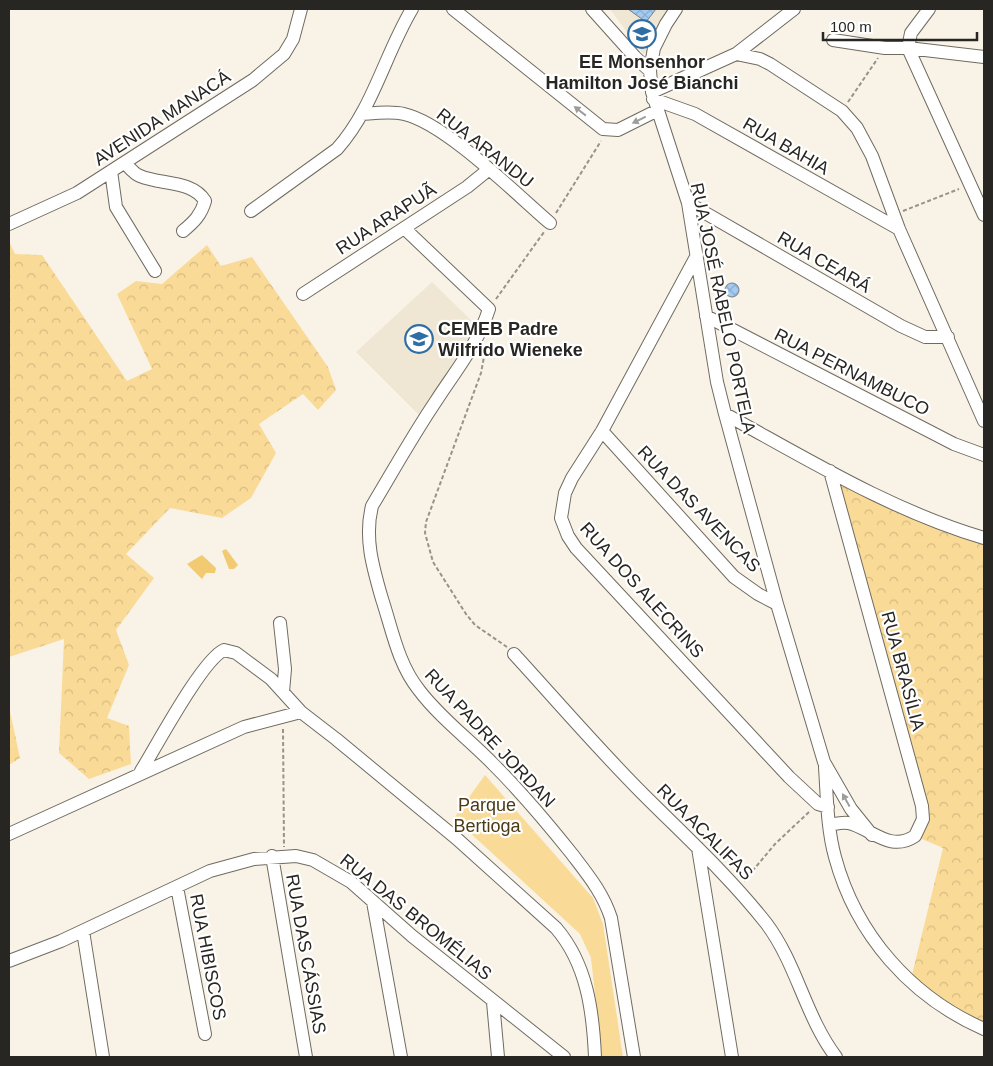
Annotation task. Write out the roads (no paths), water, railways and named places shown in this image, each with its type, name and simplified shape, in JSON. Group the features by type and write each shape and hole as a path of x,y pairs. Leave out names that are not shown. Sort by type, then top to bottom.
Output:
{"street":[{"name":"AVENIDA MANACÁ","path":"10,218 77,193 270,68 284,54 293,38 301,9"},
{"path":"251,211 337,149 362,114 385,59 412,9"},
{"path":"453,9 603,129 618,130 654,101 736,54 794,9"},
{"path":"592,9 650,71"},
{"name":"RUA JOSÉ RABELO PORTELA","path":"676,9 654,48 650,71 654,101 688,203 706,316 725,414 777,604 824,762"},
{"path":"929,9 910,34 908,48 984,215"},
{"path":"833,40 885,48 908,48 984,56"},
{"path":"736,54 760,59 770,64 842,110 857,128 872,156 899,229 984,421"},
{"name":"RUA BAHIA","path":"654,101 694,114 899,229"},
{"name":"RUA ARANDU","path":"362,114 398,113 416,118 461,147 550,223"},
{"path":"125,163 138,176 178,184 200,193 205,202 202,210 197,220 183,231"},
{"name":"RUA ARAPUÃ","path":"303,294 467,187 488,170"},
{"path":"111,171 116,207 155,272"},
{"name":"RUA CEARÁ","path":"688,203 901,326 925,337 948,337"},
{"name":"RUA PADRE JORDAN","path":"404,228 489,309 482,330 469,355 435,402 372,506 368,520 370,552 394,639 409,676 429,702 495,765 592,880 605,900 611,918 634,1057"},
{"name":"RUA DOS ALECRINS","path":"697,255 602,431 565,493 562,518 568,536 642,620 789,777 823,806"},
{"name":"RUA PERNAMBUCO","path":"706,316 954,444 984,455"},
{"path":"725,414 885,500 933,522 984,538"},
{"name":"RUA DAS AVENCAS","path":"602,431 734,576 758,594 777,604"},
{"name":"RUA BRASÍLIA","path":"829,825 848,823 896,842 910,840 921,828 922,806 830,471"},
{"path":"280,623 285,669 283,692"},
{"path":"142,771 191,689 219,652 226,650 236,653 271,679 300,712 336,739 433,819 556,928 567,941 580,966 590,1010 595,1057"},
{"name":"RUA ACALIFAS","path":"514,654 642,794 737,889 767,925 783,950 807,1009 836,1057"},
{"path":"9,834 142,771 244,726 300,712"},
{"path":"824,762 823,806 843,883 857,912 889,962 910,983 935,1003 984,1029"},
{"path":"824,762 851,809 872,834"},
{"path":"698,848 732,1057"},
{"name":"RUA DAS BROMÉLIAS","path":"9,961 83,931 233,863 278,856 313,860 333,870 493,1002 564,1057"},
{"name":"RUA DAS CÁSSIAS","path":"278,856 306,1057"},
{"name":"RUA HIBISCOS","path":"177,887 205,1034"},
{"path":"373,902 401,1057"},
{"path":"83,931 103,1057"},
{"path":"493,1002 498,1057"}],"place":[{"name":"EE Monsenhor Hamilton José Bianchi","path":"642,34"},
{"name":"CEMEB Padre Wilfrido Wieneke","path":"419,339"}],"park label":[{"name":"Parque Bertioga","path":"487,815"}]}
